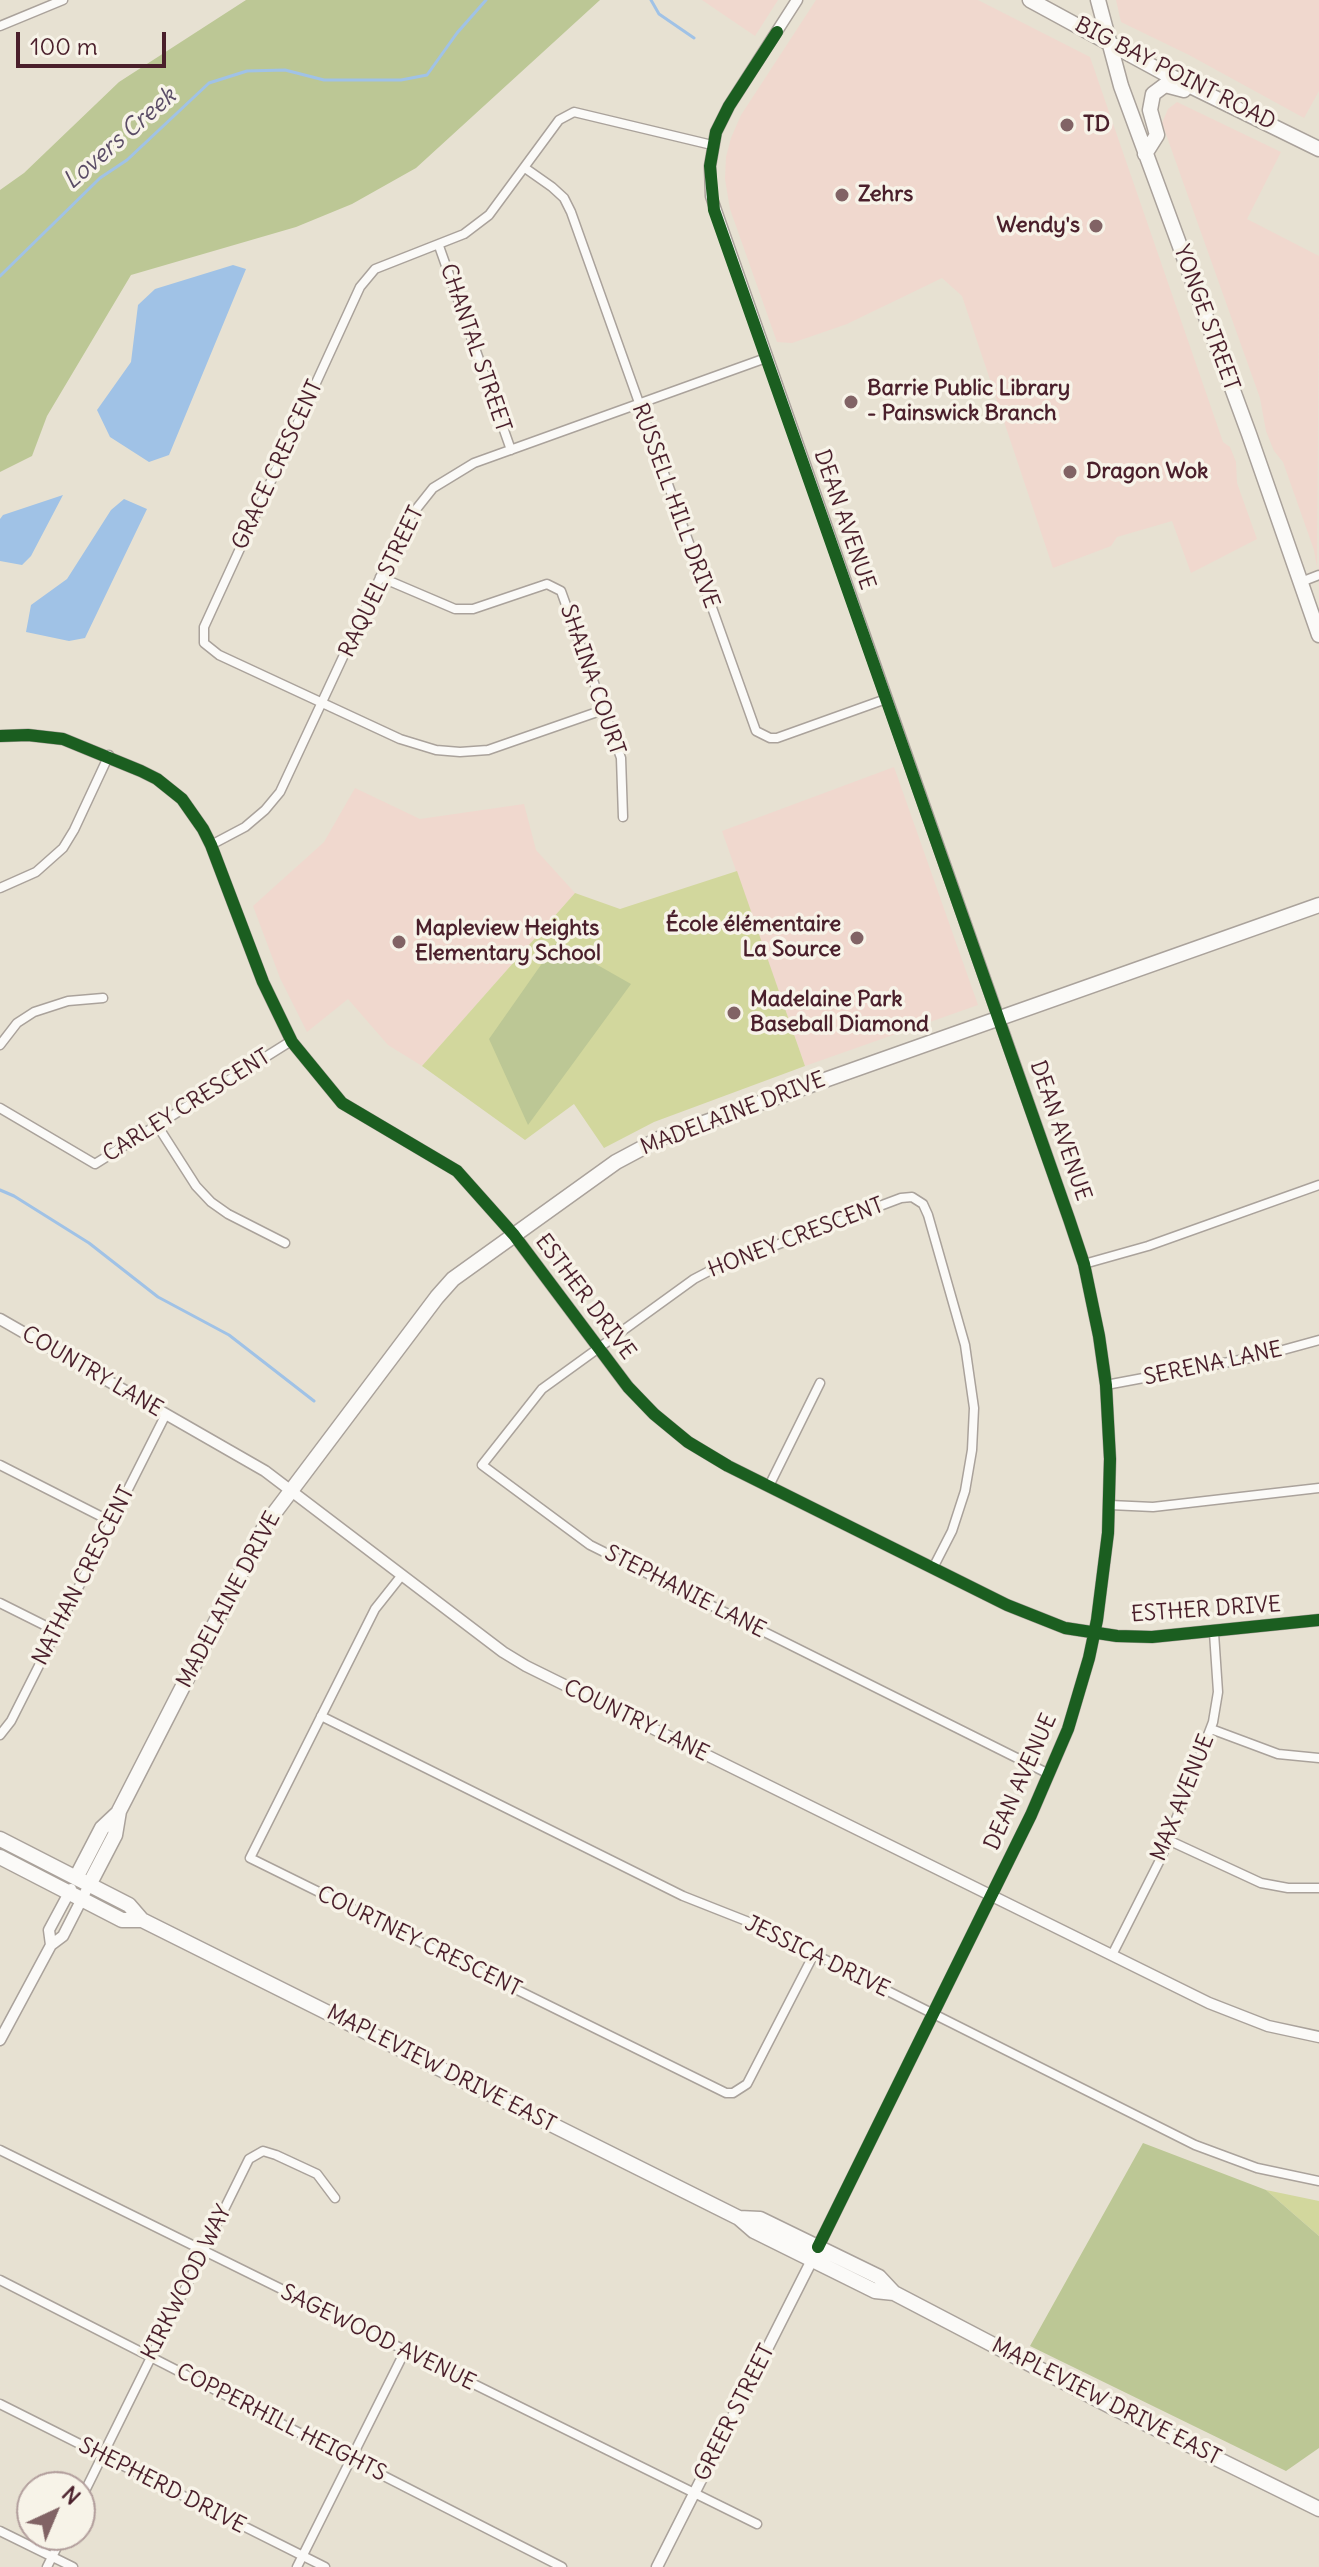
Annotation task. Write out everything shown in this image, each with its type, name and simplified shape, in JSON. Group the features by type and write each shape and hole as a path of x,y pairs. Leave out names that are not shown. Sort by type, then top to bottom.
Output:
{"main road":[{"name":"BIG BAY POINT ROAD","path":"1030,0 1204,93 1319,149"},
{"path":"1046,0 1053,0"},
{"name":"YONGE STREET","path":"1098,0 1121,86 1319,635"},
{"path":"1145,154 1157,135 1150,110 1150,99 1156,90 1170,85 1190,93 1204,93"},
{"name":"MADELAINE DRIVE","path":"83,1881 115,1835 119,1811 266,1524 441,1291 459,1275 616,1162 645,1145 1319,905"},
{"name":"MAPLEVIEW DRIVE EAST","path":"0,1839 129,1905 142,1920 739,2218 754,2231 815,2254 875,2291 894,2293 1114,2408 1319,2509"},
{"name":"MAPLEVIEW DRIVE EAST","path":"0,1857 122,1920 142,1920"}],"street":[{"path":"0,26 63,0"},
{"name":"DEAN AVENUE","path":"797,0 729,106 712,145 709,181 714,210 1084,1264 1106,1385 1110,1448 1110,1505 1102,1584 1094,1634 1075,1706 1049,1774 815,2254"},
{"name":"GRACE CRESCENT","path":"603,710 503,746 460,752 436,750 413,744 210,650 204,643 204,627 360,287 375,269 439,246 464,234 489,215 559,120 574,112 712,145"},
{"name":"RUSSELL HILL DRIVE","path":"525,168 564,198 571,212 756,731 777,738 886,699"},
{"name":"CHANTAL STREET","path":"439,246 511,450"},
{"name":"RAQUEL STREET","path":"211,845 245,827 273,801 287,780 406,522 433,488 459,470 766,358"},
{"path":"1301,582 1319,575"},
{"name":"SHAINA COURT","path":"380,577 444,606 465,610 540,585 554,586 564,599 621,758 623,817"},
{"name":"ESTHER DRIVE","path":"0,736 63,739 109,755 170,788 194,814 211,845 263,982 291,1041 342,1103 457,1171 514,1235 628,1387 670,1429 712,1457 1035,1617 1094,1634 1152,1637 1319,1620"},
{"path":"0,888 36,872 63,848 109,755"},
{"path":"0,1045 19,1021 34,1012 68,1001 103,998"},
{"name":"CARLEY CRESCENT","path":"0,1108 95,1164 291,1041"},
{"path":"157,1125 196,1186 211,1202 285,1243"},
{"path":"1084,1264 1148,1246 1319,1185"},
{"name":"HONEY CRESCENT","path":"598,1348 709,1270 901,1198 912,1197 921,1201 928,1215 964,1338 974,1408 972,1450 965,1491 952,1531 933,1568"},
{"name":"COUNTRY LANE","path":"0,1319 256,1465 520,1663 1238,2016 1319,2037"},
{"name":"SERENA LANE","path":"1106,1385 1261,1356 1319,1340"},
{"name":"STEPHANIE LANE","path":"598,1348 536,1394 482,1465 590,1545 1049,1774"},
{"path":"769,1486 820,1383"},
{"name":"NATHAN CRESCENT","path":"0,1735 11,1721 166,1414"},
{"path":"0,1465 112,1522"},
{"path":"1110,1505 1153,1507 1319,1488"},
{"name":"COURTNEY CRESCENT","path":"402,1575 375,1609 250,1858 718,2090 733,2093 747,2084 814,1954"},
{"path":"0,1603 56,1631"},
{"name":"MAX AVENUE","path":"1112,1955 1168,1840 1211,1729 1218,1692 1214,1633"},
{"name":"JESSICA DRIVE","path":"321,1716 683,1896 754,1924 1195,2145 1257,2168 1319,2181"},
{"path":"1211,1729 1278,1754 1319,1758"},
{"path":"1168,1840 1261,1883 1288,1888 1319,1888"},
{"name":"MADELAINE DRIVE","path":"0,2040 51,1945 49,1930 83,1881"},
{"name":"SAGEWOOD AVENUE","path":"0,2150 757,2524"},
{"name":"KIRKWOOD WAY","path":"95,2471 249,2159 263,2151 317,2174 335,2198"},
{"name":"GREER STREET","path":"657,2567 815,2254"},
{"name":"COPPERHILL HEIGHTS","path":"0,2280 562,2567"},
{"path":"297,2567 405,2351"},
{"name":"SHEPHERD DRIVE","path":"0,2404 325,2567"},
{"path":"0,2531 73,2567"},
{"path":"47,2567 55,2551"}],"shaded area":[{"path":"702,0 778,0 755,36"},
{"path":"816,0 978,0 1090,57 1223,442 1230,447 1236,462 1237,483 1257,539 1191,573 1172,521 1117,537 1111,546 1053,568 962,296 942,278 847,324 792,343 777,342 730,209 725,179 726,157 741,115"},
{"path":"1116,0 1319,0 1319,91 1304,118 1121,22"},
{"path":"1177,102 1281,152 1247,219 1319,256 1317,567 1283,462 1274,451 1266,431 1260,398 1162,123 1168,109"},
{"name":"École élémentaire La Source","path":"894,767 978,1005 805,1066 722,831"},
{"name":"Mapleview Heights Elementary School","path":"355,788 420,819 524,804 536,850 575,893 422,1066 388,1045 348,999 307,1032 280,978 253,906 324,842"}],"green space":[{"path":"246,0 600,0 416,168 352,204 296,227 131,275 47,416 32,456 0,472 0,190 24,173 119,82"},
{"path":"737,871 805,1066 654,1122 604,1148 574,1104 525,1140 422,1066 575,893 620,909"},
{"path":"557,942 631,984 528,1125 489,1039"},
{"path":"1143,2143 1266,2190 1319,2236 1319,2448 1286,2471 1030,2346"},
{"path":"1266,2190 1319,2201 1319,2236"}],"water":[{"path":"233,265 246,269 169,455 149,462 110,437 97,410 131,362 138,305 155,289"},
{"path":"63,495 31,556 22,565 0,561 0,519 3,515"},
{"path":"124,499 147,509 85,638 69,641 26,632 31,605 67,579 111,510"}],"waterway":[{"name":"Lovers Creek","path":"0,276 100,178 127,160 209,83 247,71 285,70 324,80 401,80 427,75 486,0"},
{"path":"651,0 659,14 694,38"},
{"path":"0,1190 89,1243 158,1297 229,1335 314,1401"}],"cycle path":[{"path":"777,32 729,106 716,132 710,166 714,210 1084,1264 1106,1385 1110,1459 1108,1533 1097,1620 1068,1729 1031,1815 818,2247"},
{"path":"0,736 63,739 157,779 182,799 211,845 263,982 292,1042 342,1103 457,1171 514,1235 628,1387 688,1442 728,1466 1007,1605 1065,1628 1117,1636 1152,1637 1319,1620"}],"place":[{"name":"TD","path":"1067,125"},
{"name":"Zehrs","path":"842,195"},
{"name":"Wendy's","path":"1096,226"},
{"name":"Barrie Public Library - Painswick Branch","path":"851,402"},
{"name":"Dragon Wok","path":"1070,472"},
{"name":"École élémentaire La Source","path":"857,938"},
{"name":"Mapleview Heights Elementary School","path":"399,942"},
{"name":"Madelaine Park Baseball Diamond","path":"734,1013"}]}
